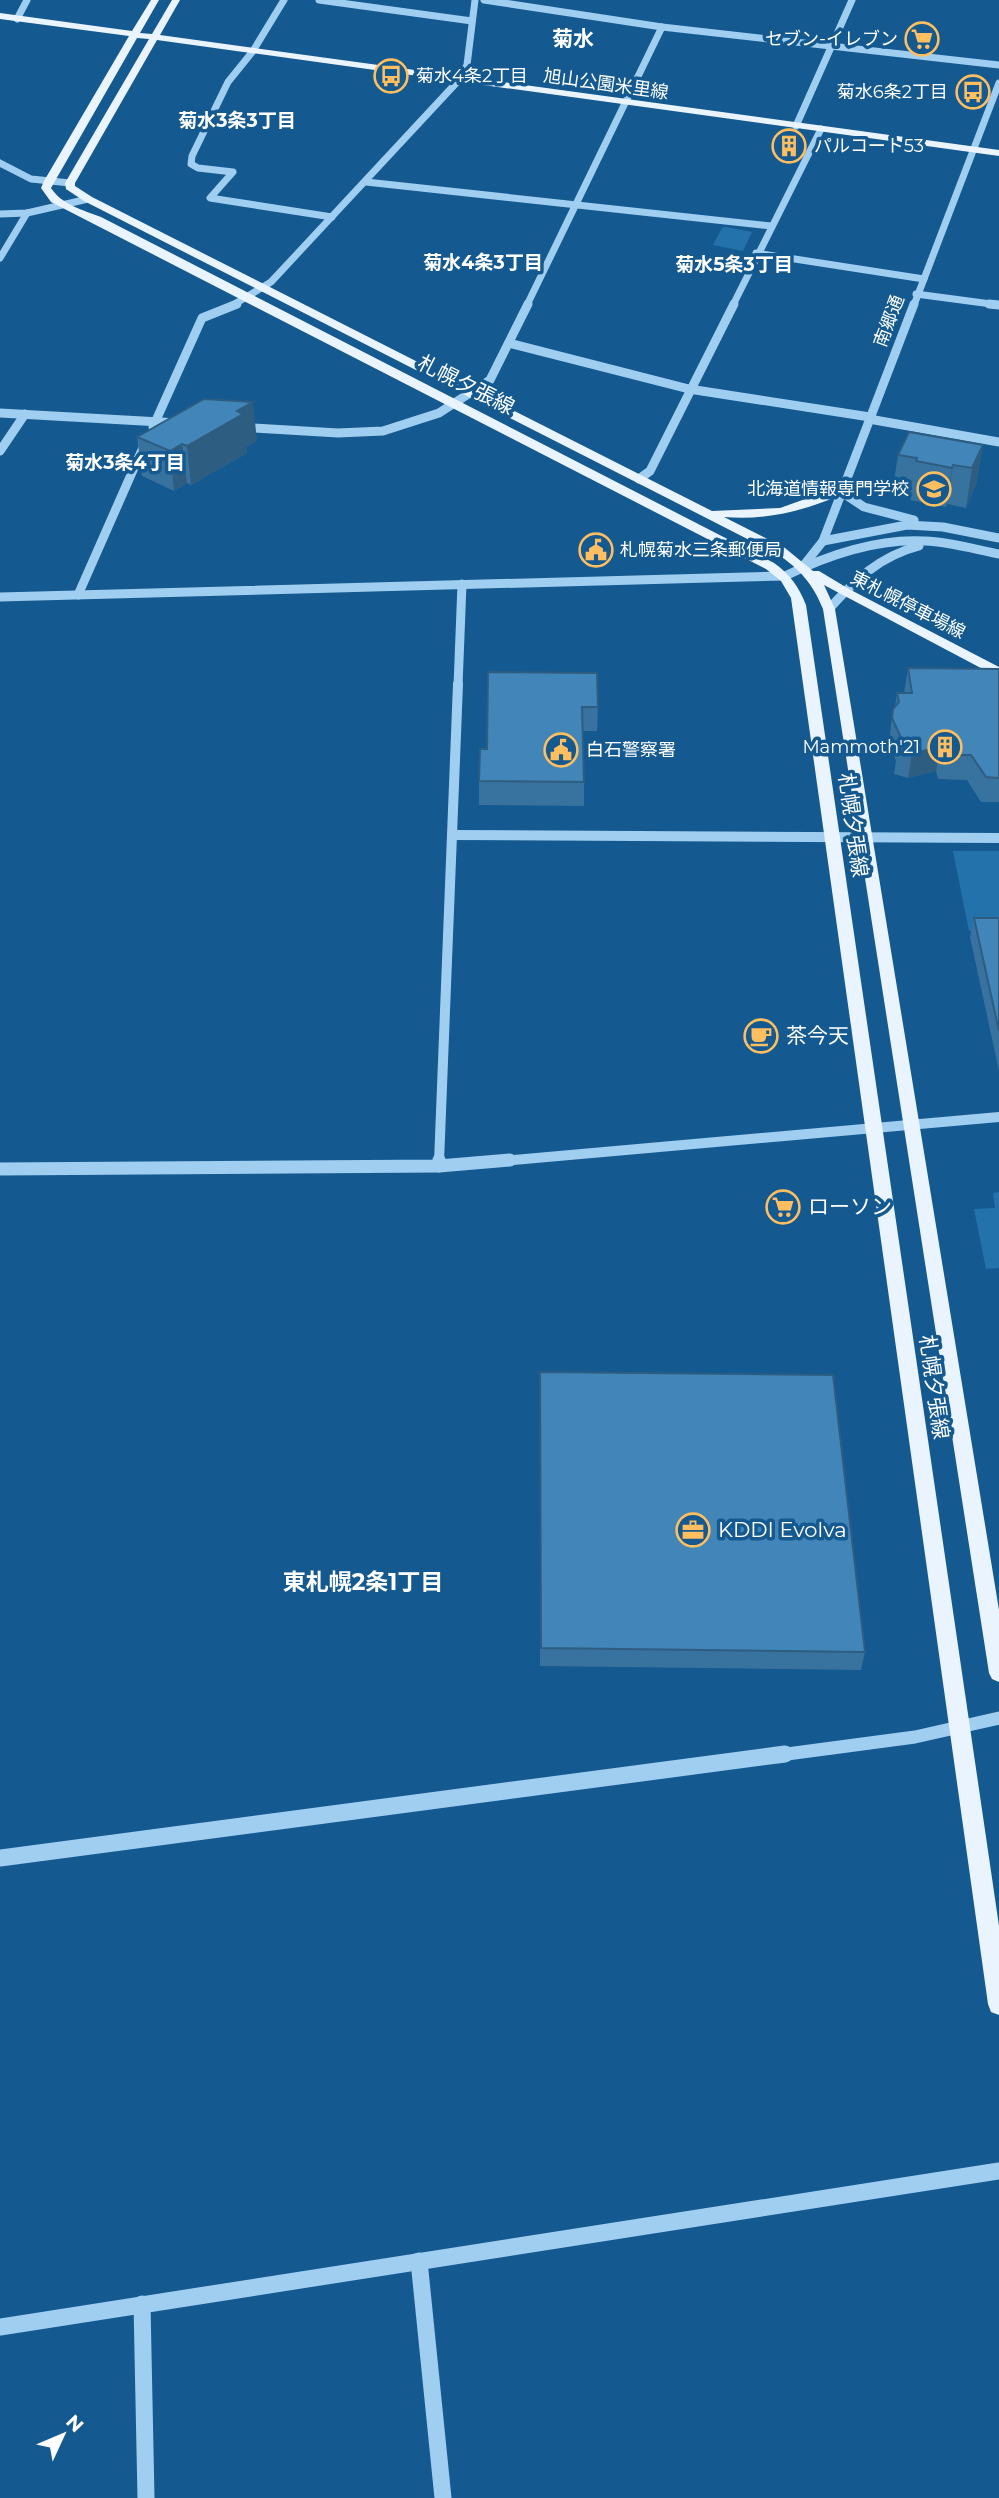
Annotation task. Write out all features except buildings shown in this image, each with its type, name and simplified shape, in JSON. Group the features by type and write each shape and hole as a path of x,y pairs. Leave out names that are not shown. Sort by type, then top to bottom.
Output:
{"main road":[{"path":"63,205 49,195 46,188 49,181 137,35 155,0"},
{"path":"70,183 176,0"},
{"name":"旭山公園米里線","path":"0,16 999,153"},
{"name":"札幌夕張線","path":"70,183 71,187 88,199 781,551 803,567 824,592 829,609 999,1673"},
{"name":"札幌夕張線","path":"63,205 97,219 785,576 793,587 800,605 999,2004"},
{"path":"703,511 749,516 776,514 805,507 840,491"},
{"name":"東札幌停車場線","path":"803,567 844,592 999,672"}],"street":[{"path":"17,19 27,0"},
{"path":"284,0 253,51 228,82 192,156 191,164 198,168 233,172 210,198 332,217"},
{"path":"319,0 472,21"},
{"path":"78,595 202,318 247,298 262,288 366,182 459,80 467,65 475,0"},
{"path":"484,0 662,27 999,65"},
{"path":"796,126 852,0"},
{"path":"232,427 338,433 370,432 419,422 454,404 490,380 628,102 662,27"},
{"name":"南郷通","path":"803,567 822,541 999,83"},
{"path":"639,479 650,471 756,253 821,129"},
{"path":"0,163 31,178 70,183"},
{"path":"366,182 771,226"},
{"path":"0,214 27,213 88,199"},
{"path":"0,258 27,213"},
{"path":"756,253 924,279"},
{"path":"916,294 999,306"},
{"path":"509,343 689,388 999,442"},
{"path":"0,413 192,424"},
{"path":"0,451 25,414"},
{"path":"840,491 864,507 999,538"},
{"path":"822,541 893,526 943,527"},
{"path":"0,597 785,576 842,553 904,541 940,542 999,554"},
{"path":"829,609 859,576 887,557 905,549 940,542"},
{"path":"439,1166 462,584"},
{"path":"452,835 999,838"},
{"path":"0,1169 439,1166 999,1117"},
{"path":"0,1858 915,1737 999,1718"},
{"path":"0,2327 999,2171"},
{"path":"419,2261 443,2498"},
{"path":"142,2304 146,2498"}],"shaded area":[{"path":"722,228 752,232 743,251 713,245"},
{"path":"953,851 999,851 999,931 969,931"},
{"path":"999,1192 999,1268 986,1269 974,1209 995,1208 993,1193"}],"place":[{"name":"セブン-イレブン","path":"922,39"},
{"name":"菊水4条2丁目","path":"391,76"},
{"name":"菊水6条2丁目","path":"973,92"},
{"name":"パルコート53","path":"789,146"},
{"name":"北海道情報専門学校","path":"934,489"},
{"name":"札幌菊水三条郵便局","path":"596,550"},
{"name":"Mammoth'21","path":"945,747"},
{"name":"白石警察署","path":"561,750"},
{"name":"茶今天","path":"761,1036"},
{"name":"ローソン","path":"783,1207"},
{"name":"KDDI Evolva","path":"693,1530"}],"district":[{"name":"菊水","path":"573,39"},
{"name":"菊水3条3丁目","path":"237,120"},
{"name":"菊水4条3丁目","path":"483,262"},
{"name":"菊水5条3丁目","path":"734,264"},
{"name":"菊水3条4丁目","path":"125,462"},
{"name":"東札幌2条1丁目","path":"363,1582"}]}
